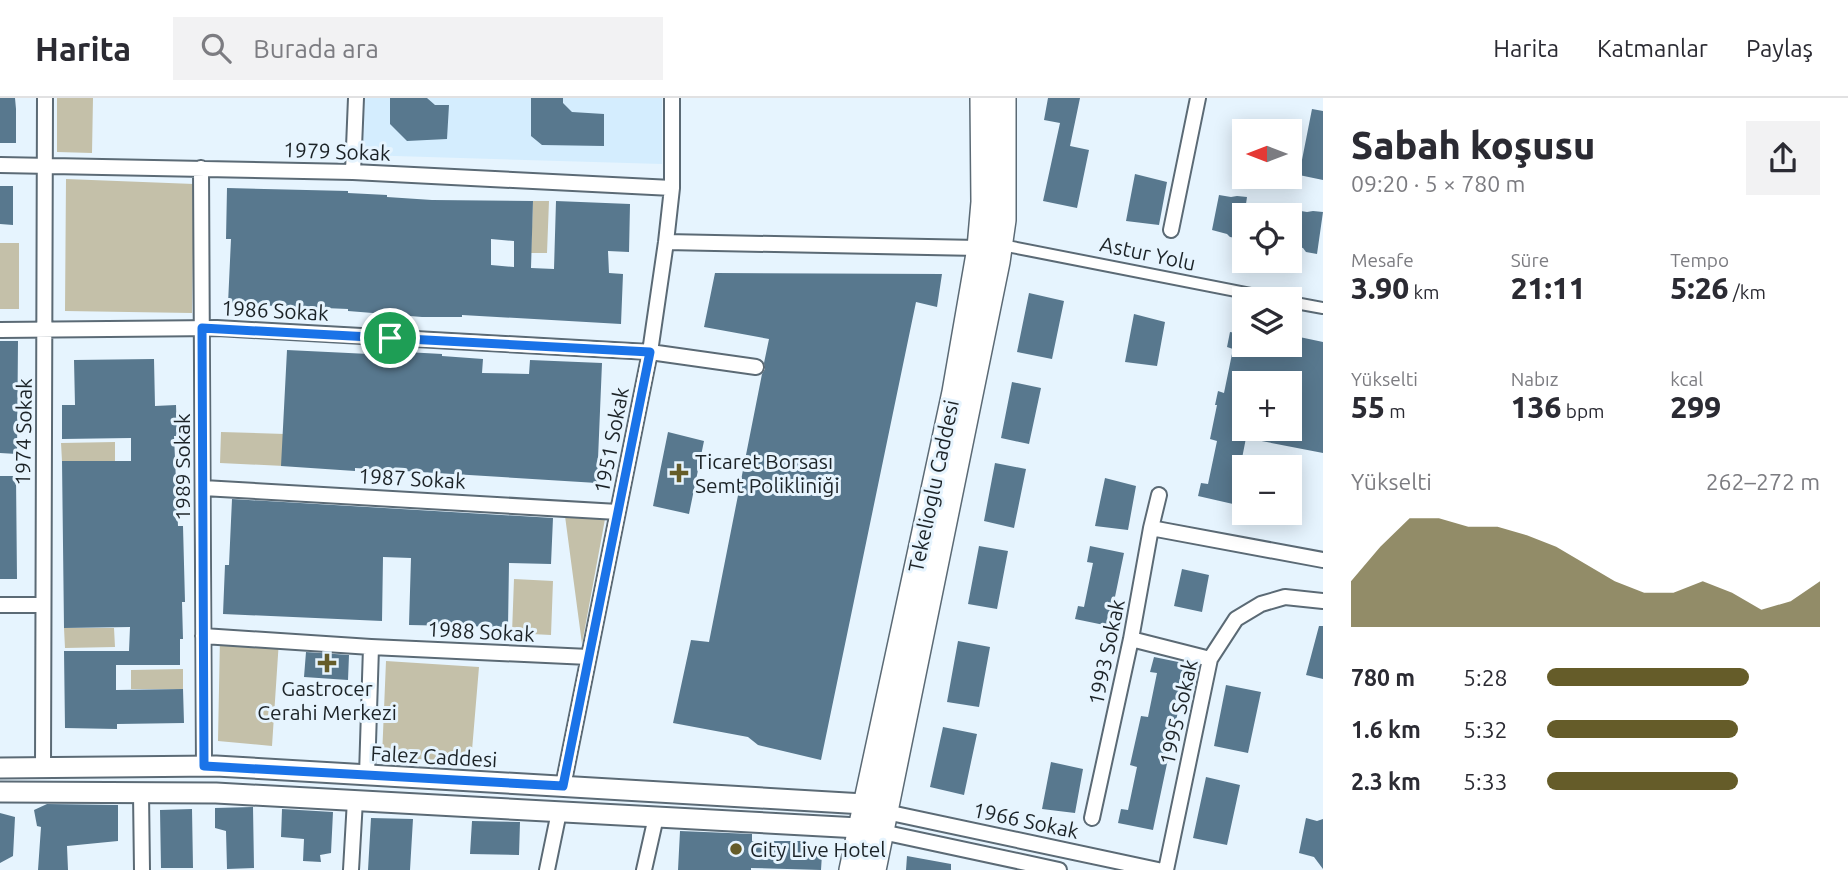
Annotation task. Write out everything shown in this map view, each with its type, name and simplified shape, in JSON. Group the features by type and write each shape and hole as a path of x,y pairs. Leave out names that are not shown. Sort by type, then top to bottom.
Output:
{"main road":[{"name":"Tekelioglu Caddesi","path":"876,824 864,804 954,392 979,248 983,202 982,98"},
{"name":"Tekelioglu Caddesi","path":"874,870 876,824 998,262 1004,220 1003,98"},
{"name":"Tekelioglu Caddesi","path":"851,870 876,824"}],"street":[{"name":"1974 Sokak","path":"43,767 46,98"},
{"path":"353,172 356,98"},
{"name":"1951 Sokak","path":"563,786 650,352 672,188 672,98"},
{"path":"1171,230 1198,98"},
{"name":"1979 Sokak","path":"0,166 353,172 672,188"},
{"name":"1989 Sokak","path":"201,168 204,766"},
{"path":"666,242 979,248"},
{"name":"Astur Yolu","path":"1012,247 1232,290"},
{"path":"1302,304 1323,308"},
{"name":"1986 Sokak","path":"0,330 202,328 650,352 756,367"},
{"name":"1987 Sokak","path":"203,488 618,512"},
{"name":"1993 Sokak","path":"1092,818 1160,495"},
{"path":"1151,528 1323,560"},
{"name":"1995 Sokak","path":"1166,870 1210,659 1236,619 1261,604 1285,597 1323,601"},
{"path":"0,606 42,605"},
{"name":"1988 Sokak","path":"203,636 589,657"},
{"path":"1131,639 1210,659"},
{"path":"367,775 371,647"},
{"name":"Falez Caddesi","path":"0,768 204,766 864,804"},
{"path":"43,767 43,792"},
{"path":"547,870 563,786"},
{"path":"0,792 216,793 656,817 876,824"},
{"path":"142,793 142,870"},
{"path":"351,870 355,800"},
{"path":"644,870 656,817"},
{"name":"1966 Sokak","path":"876,824 1059,870"},
{"name":"1966 Sokak","path":"876,824 1158,870"}],"shaded area":[{"path":"57,98 93,98 92,153 57,152"},
{"path":"365,98 662,98 662,164 362,155"},
{"path":"66,179 194,184 192,313 65,311"},
{"path":"533,201 549,201 547,253 531,253"},
{"path":"0,243 19,243 19,309 0,309"},
{"path":"221,432 285,434 284,466 220,463"},
{"path":"115,442 115,461 62,461 61,443"},
{"path":"565,516 605,519 582,644"},
{"path":"514,579 553,581 551,635 512,633"},
{"path":"64,628 114,628 115,647 65,648"},
{"path":"220,636 279,640 272,746 218,741"},
{"path":"386,661 479,667 471,762 382,757"},
{"path":"183,669 183,689 131,689 131,670"}],"building":[{"path":"0,98 15,98 16,143 0,143"},
{"path":"390,98 427,98 435,105 449,105 447,139 407,141 390,124"},
{"path":"531,98 563,98 563,103 572,112 604,114 604,146 542,145 531,136"},
{"path":"1048,98 1080,98 1070,146 1089,150 1077,208 1043,201 1060,123 1044,120"},
{"path":"1312,109 1323,111 1323,180 1302,176 1302,160"},
{"path":"1135,174 1167,182 1159,225 1126,221"},
{"path":"0,186 13,186 13,225 0,224"},
{"path":"227,188 348,191 432,200 533,201 531,268 554,269 556,201 630,204 629,252 608,251 609,273 623,274 621,324 462,315 422,317 348,309 228,304 231,239 226,239","holes":["491,239 514,241 514,267 491,265"]},
{"path":"1219,195 1247,197 1246,203 1232,203 1232,237 1212,230"},
{"path":"1302,211 1323,212 1317,254 1306,252 1303,248"},
{"path":"715,273 942,274 937,307 916,302 821,760 758,745 748,737 673,723 691,640 709,642 769,339 704,327"},
{"path":"1029,293 1064,301 1052,359 1017,352"},
{"path":"1134,314 1165,322 1157,366 1125,362"},
{"path":"1232,332 1232,349 1227,347"},
{"path":"1302,338 1323,342 1323,453 1261,441 1302,441 1302,371 1232,371 1232,441 1245,441 1243,455 1232,455 1232,504 1198,496 1201,483 1208,484 1217,441 1210,439 1215,405 1218,391 1224,393 1232,354 1232,357 1302,357"},
{"path":"0,341 18,341 17,454 0,453"},
{"path":"287,350 369,354 370,350 442,354 483,359 482,373 529,374 530,360 602,363 597,483 281,466"},
{"path":"154,359 155,406 176,405 177,436 174,436 178,526 183,526 183,639 180,639 180,665 116,665 116,690 183,689 184,723 117,724 117,729 65,728 64,651 129,651 130,627 64,628 62,461 131,461 131,438 62,439 62,405 75,405 74,360"},
{"path":"1012,382 1041,388 1029,444 1001,438"},
{"name":"Ticaret Borsası Semt Polikliniği","path":"668,432 704,441 689,514 653,506"},
{"path":"995,463 1026,469 1014,528 984,521"},
{"path":"0,476 16,476 17,579 0,579"},
{"path":"1105,478 1136,486 1128,530 1095,526"},
{"path":"232,499 553,518 551,564 509,563 508,627 409,625 411,558 383,557 382,621 223,614 225,565 229,565"},
{"path":"979,546 1008,551 997,609 968,604"},
{"path":"1090,546 1124,553 1109,626 1075,619 1078,606 1084,607 1093,563 1087,562"},
{"path":"1182,569 1209,575 1202,612 1174,606"},
{"path":"1319,626 1323,626 1323,679 1306,675"},
{"path":"958,641 990,647 979,707 947,702"},
{"name":"Gastrocer Cerahi Merkezi","path":"306,652 349,655 348,680 304,677"},
{"path":"1154,657 1188,664 1153,830 1118,823 1121,809 1128,810 1137,767 1130,765 1141,716 1148,717 1157,673 1150,672"},
{"path":"1226,685 1261,692 1248,753 1214,746"},
{"path":"943,727 977,734 964,795 930,787"},
{"path":"1051,762 1083,769 1075,813 1042,809"},
{"path":"1206,777 1240,785 1227,845 1193,838"},
{"path":"47,804 118,805 118,841 67,846 68,870 38,870 41,827 37,826 34,810"},
{"path":"253,807 254,868 227,869 226,831 215,828 215,808"},
{"path":"192,809 193,868 161,868 160,810"},
{"path":"282,809 333,812 331,853 320,855 321,862 303,861 304,839 281,837"},
{"path":"0,813 15,817 13,856 0,863"},
{"path":"371,818 413,819 410,870 368,870"},
{"path":"1306,818 1317,821 1323,819 1323,869 1314,857 1299,853"},
{"path":"472,821 520,822 519,855 470,854"},
{"path":"680,831 752,834 752,841 808,841 808,855 822,854 821,870 678,870"},
{"path":"907,856 951,864 951,870 906,870"}],"place":[{"name":"Ticaret Borsası Semt Polikliniği","path":"679,473"},
{"name":"Gastrocer Cerahi Merkezi","path":"327,663"},
{"name":"City Live Hotel","path":"736,849"}],"route":[{"path":"202,328 390,338 650,352 563,786 204,766 202,328"}]}
